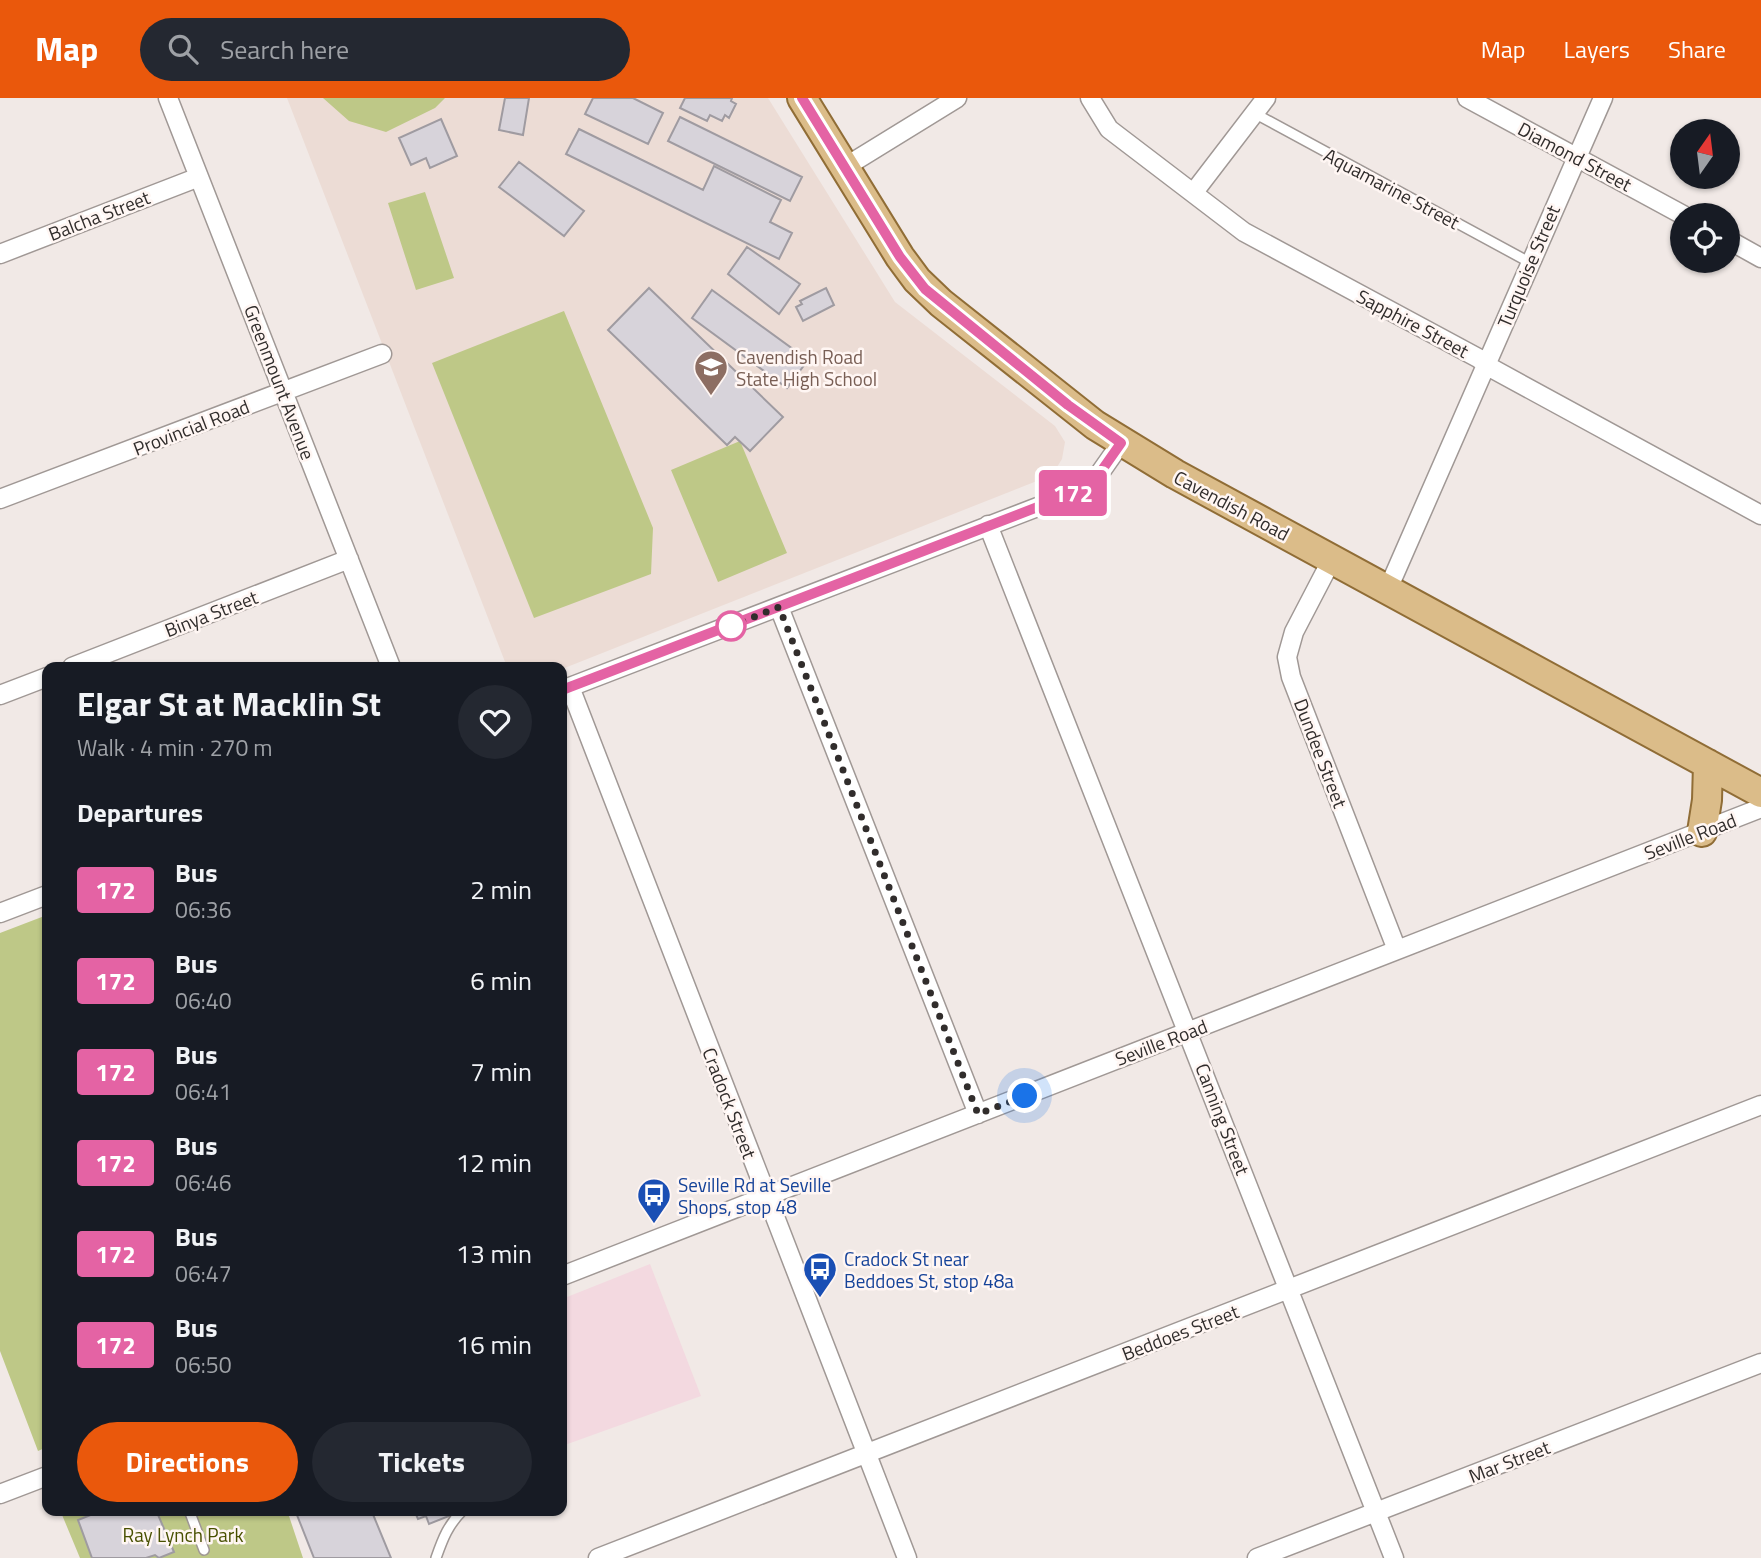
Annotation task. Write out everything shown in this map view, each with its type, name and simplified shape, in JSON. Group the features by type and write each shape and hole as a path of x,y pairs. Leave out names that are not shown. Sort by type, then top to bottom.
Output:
{"main road":[{"name":"Cavendish Road","path":"802,98 900,257 925,289 1068,405 1121,443 1175,474 1761,793"},
{"path":"1702,832 1707,800 1708,764"}],"street":[{"name":"Greenmount Avenue","path":"168,98 389,662"},
{"path":"845,167 957,98"},
{"name":"Sapphire Street","path":"1090,98 1109,129 1244,232 1761,515"},
{"path":"1194,192 1266,98"},
{"name":"Diamond Street","path":"1467,98 1670,207"},
{"name":"Turquoise Street","path":"1388,589 1603,98"},
{"name":"Balcha Street","path":"0,254 199,177"},
{"path":"1740,246 1761,258"},
{"name":"Provincial Road","path":"0,499 382,354"},
{"path":"567,689 988,524 1062,498 1090,484 1121,443"},
{"name":"Canning Street","path":"988,524 1394,1558"},
{"name":"Binya Street","path":"85,662 349,559"},
{"name":"Dundee Street","path":"1332,559 1294,632 1287,657 1291,677 1397,950"},
{"path":"779,607 978,1114"},
{"path":"0,695 42,679"},
{"name":"Cradock Street","path":"567,692 907,1558"},
{"name":"Seville Road","path":"567,1274 1761,808"},
{"path":"0,913 42,897"},
{"name":"Beddoes Street","path":"598,1558 1761,1105"},
{"name":"Mar Street","path":"1257,1558 1761,1363"},
{"path":"0,1494 42,1478"}],"lane":[{"name":"Aquamarine Street","path":"1254,114 1529,262"},
{"path":"191,1516 204,1550"},
{"path":"436,1558 444,1534 457,1516"}],"shaded area":[{"name":"Cavendish Road State High School","path":"287,98 768,98 895,302 1055,426 1065,442 1062,459 1052,475 567,667 567,662 505,662"},
{"path":"650,1264 701,1396 567,1444 567,1297"}],"green space":[{"path":"323,98 445,98 435,108 386,132 349,121"},
{"path":"425,192 454,278 416,290 388,203"},
{"path":"564,311 653,528 651,574 534,618 432,363"},
{"path":"740,441 787,553 718,582 671,470"},
{"path":"42,917 42,1449 38,1451 0,1351 0,933"},
{"name":"Ray Lynch Park","path":"62,1516 289,1516 303,1558 80,1558"}],"building":[{"path":"505,98 529,98 523,135 499,130"},
{"path":"593,98 633,98 663,113 648,144 585,114"},
{"path":"685,98 732,98 731,101 736,104 729,118 725,115 722,121 710,115 707,121 680,108"},
{"path":"680,117 802,177 790,201 668,141"},
{"path":"441,119 457,156 430,168 426,158 411,165 399,138"},
{"path":"579,129 703,190 714,166 781,200 770,222 792,233 779,259 566,154"},
{"path":"519,162 584,211 564,236 499,187"},
{"path":"747,247 800,284 779,314 728,274"},
{"path":"649,288 783,417 750,451 735,437 727,445 608,330"},
{"path":"826,288 834,305 803,321 796,307 802,304 800,301"},
{"path":"712,290 808,360 787,388 692,318"},
{"path":"88,1516 159,1516 174,1552 159,1558 155,1555 146,1558 92,1558 78,1520"},
{"path":"297,1516 374,1516 391,1558 314,1558"},
{"path":"426,1516 449,1516 429,1524"}],"bus line":[{"name":"172","path":"567,688 1074,493 1095,480 1121,443 1068,405 925,289 900,257 802,98"}],"place":[{"name":"Cavendish Road State High School","path":"711,397"},
{"name":"Seville Rd at Seville Shops, stop 48","path":"654,1225"},
{"name":"Cradock St near Beddoes St, stop 48a","path":"820,1299"}],"route":[{"path":"731,626 779,607 978,1114 1025,1096"}]}
